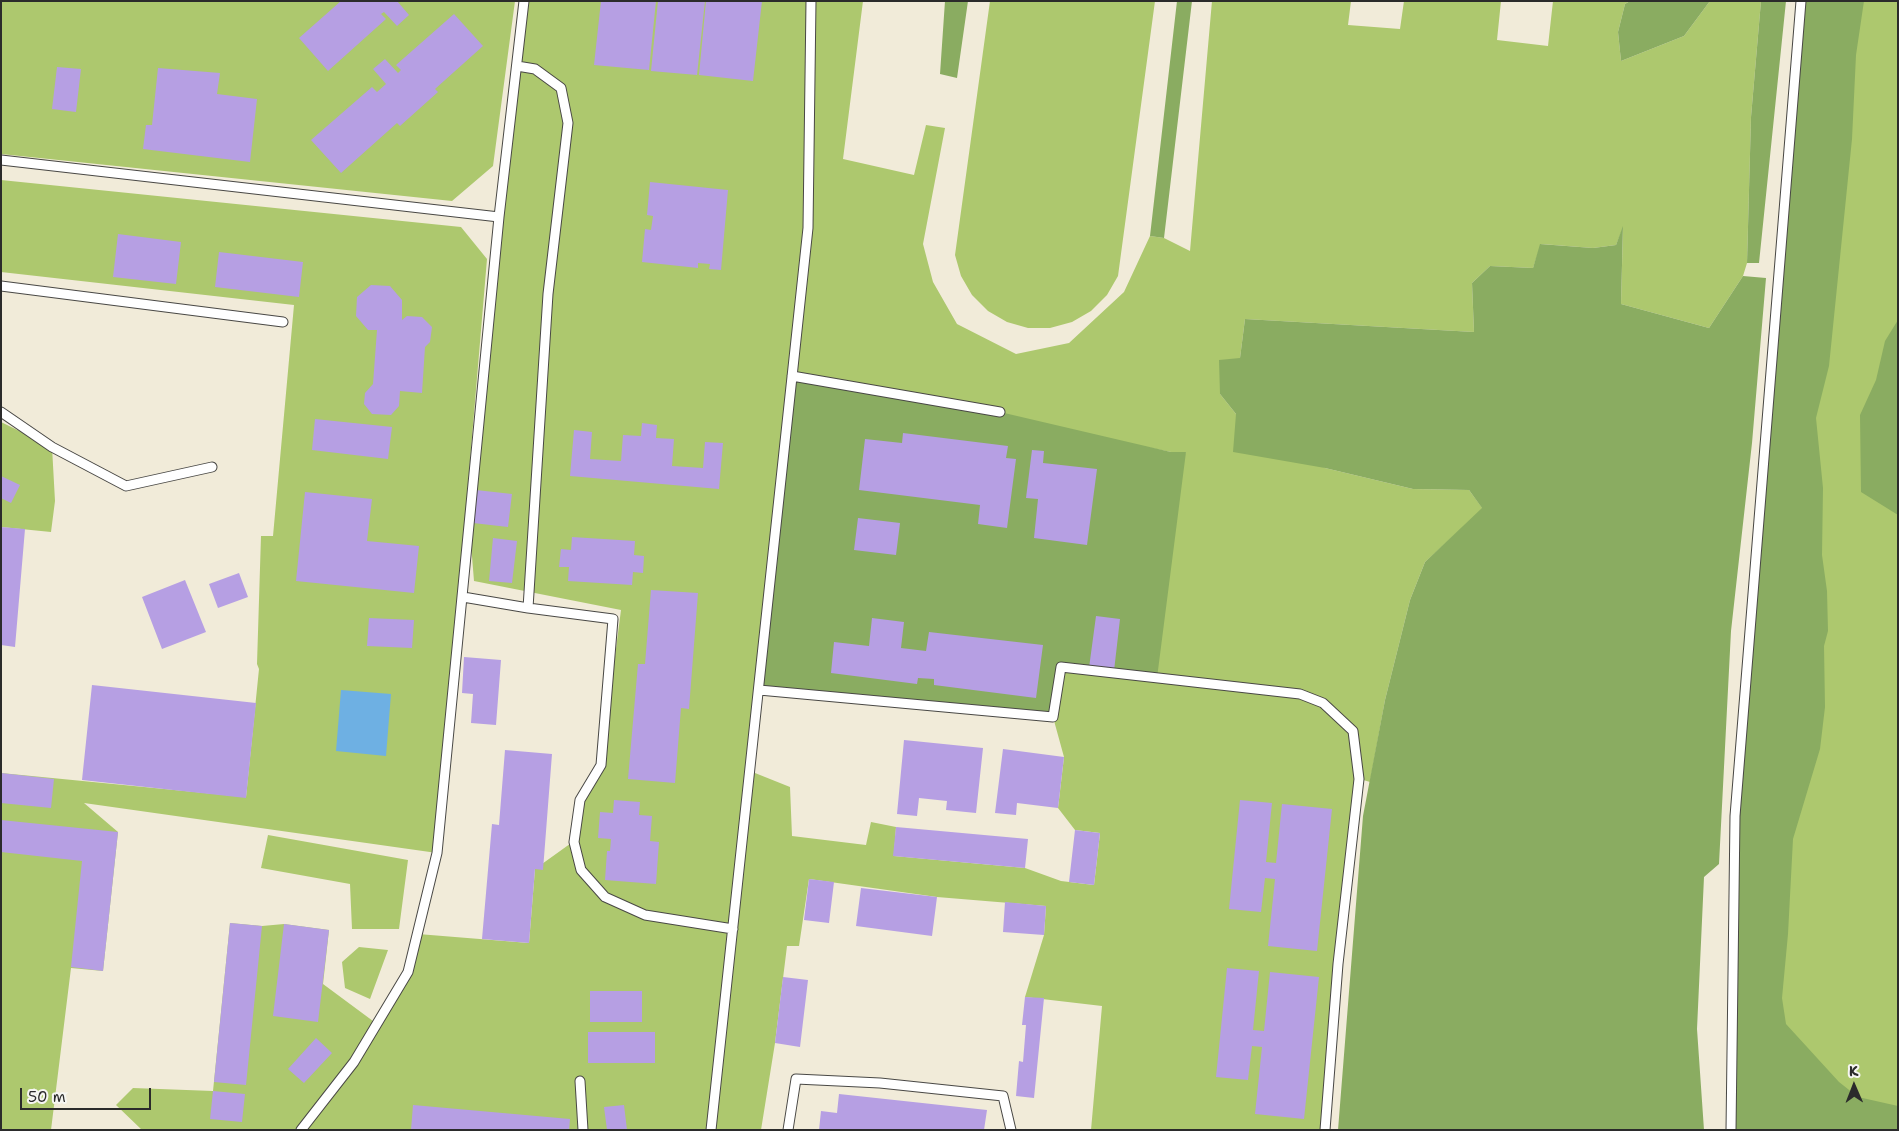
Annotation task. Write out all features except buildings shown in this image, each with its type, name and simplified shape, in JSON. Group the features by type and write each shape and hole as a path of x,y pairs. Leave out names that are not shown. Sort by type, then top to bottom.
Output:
{"lane":[{"path":"301,1130 354,1062 408,972 437,853 499,217 524,1"},
{"path":"711,1130 808,228 811,1"},
{"path":"1731,1130 1735,816 1801,1"},
{"path":"517,66 535,68 561,88 568,123 548,294 528,608"},
{"path":"1,160 499,217"},
{"path":"1,286 283,322"},
{"path":"792,376 1000,412"},
{"path":"1,412 52,447 126,486 212,466"},
{"path":"463,597 528,608 613,618 601,765 580,800 574,842 581,870 605,897 645,915 733,929"},
{"path":"759,690 1053,717 1061,667 1300,694 1323,703 1353,731 1359,779 1338,964 1325,1130"},
{"path":"788,1130 796,1079 880,1083 1003,1096 1011,1130"},
{"path":"580,1081 583,1130"}],"green space":[{"path":"1,1 515,1 493,166 452,201 1,154"},
{"path":"526,1 863,1 843,159 914,175 926,125 945,128 923,244 933,282 957,324 1016,354 1069,343 1124,292 1150,236 1164,238 1190,251 1212,1 1351,1 1348,25 1400,29 1404,1 1501,1 1497,40 1548,46 1553,1 1630,1 1625,4 1618,32 1621,61 1684,36 1710,1 1761,1 1751,117 1747,263 1743,276 1709,328 1621,304 1623,228 1616,245 1593,248 1541,244 1533,268 1490,266 1472,283 1474,332 1245,319 1240,358 1220,394 1236,414 1325,468 1413,489 1469,490 1483,509 1425,562 1410,600 1385,700 1370,782 1360,779 1325,1130 1091,1130 1102,1006 1025,997 1044,935 1046,906 937,897 809,879 799,946 787,946 775,1043 761,1130 142,1130 116,1105 133,1088 213,1091 230,923 262,926 284,924 329,930 323,984 377,1024 408,972 418,934 529,943 535,869 574,841 580,800 601,765 621,610 474,581 470,532","holes":["792,376 1171,452 1186,452 1061,667 1053,717 1064,757 1058,808 1075,830 1100,833 1094,885 1061,881 1025,868 894,856 896,827 871,822 866,845 792,836 790,787 750,771"]},
{"path":"945,1 968,1 957,78 940,74"},
{"path":"990,1 1155,1 1118,276 1107,295 1091,311 1072,322 1050,328 1028,328 1007,322 988,311 972,295 961,276 955,255"},
{"path":"1177,1 1192,1 1164,238 1150,236"},
{"path":"1630,1 1710,1 1684,36 1621,61 1618,32 1625,4"},
{"path":"1761,1 1786,1 1759,263 1747,263 1751,117"},
{"path":"1801,1 1898,1 1898,1130 1731,1130"},
{"path":"1801,1 1864,1 1856,55 1852,139 1829,366 1816,418 1823,488 1822,555 1827,591 1828,631 1824,646 1825,707 1820,749 1793,839 1788,934 1782,998 1786,1024 1839,1082 1858,1097 1898,1106 1898,1130 1731,1130 1735,816"},
{"path":"1,180 461,227 487,259 437,853 84,803 118,832 103,971 71,968 51,1130 1,1130 1,773 246,797 259,669 257,664 261,536 273,536 294,305 1,272"},
{"path":"1623,226 1621,304 1709,328 1743,276 1766,278 1752,443 1731,631 1719,864 1704,877 1697,1029 1704,1130 1338,1130 1363,816 1385,700 1410,600 1425,562 1482,508 1469,490 1413,489 1325,468 1233,452 1236,414 1220,394 1219,360 1240,358 1245,319 1474,332 1472,283 1490,266 1533,268 1540,244 1593,248 1616,245"},
{"path":"1898,320 1898,515 1861,492 1860,415 1876,380 1885,341"},
{"path":"792,376 1000,412 1171,452 1186,452 1157,678 1061,667 1053,717 759,690"},
{"path":"1,422 52,447 55,501 51,532 1,527"},
{"path":"268,835 408,860 399,929 352,929 350,884 261,868"},
{"path":"359,947 388,950 370,999 345,988 342,962"}],"water":[{"path":"341,690 391,694 386,756 336,751"}]}
